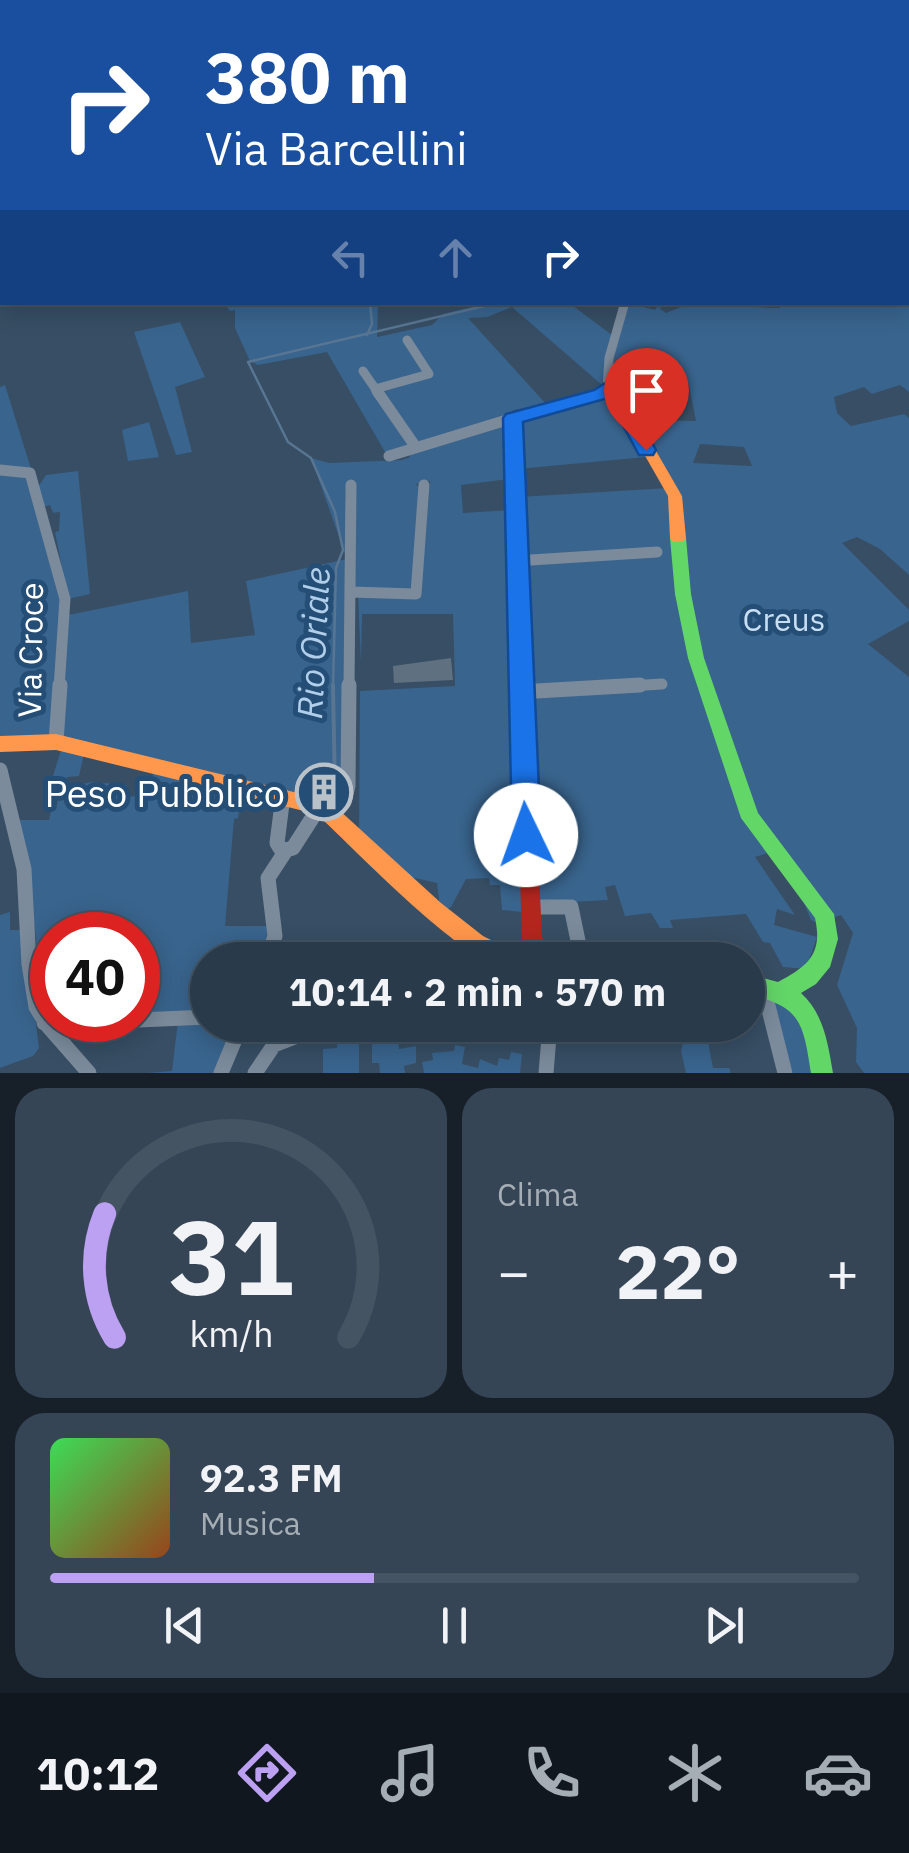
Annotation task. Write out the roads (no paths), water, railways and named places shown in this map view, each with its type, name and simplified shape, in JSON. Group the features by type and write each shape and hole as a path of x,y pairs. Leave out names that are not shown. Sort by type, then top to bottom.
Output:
{"street":[{"path":"389,456 600,394 607,388 609,358 624,305"},
{"path":"375,389 430,374 407,340"},
{"path":"362,372 414,446"},
{"path":"607,388 617,395 675,496 683,594 696,658 750,818 824,914 830,930 821,968 811,979 786,989 765,986"},
{"path":"513,418 519,692 533,942"},
{"name":"Via Croce","path":"0,470 30,473 60,572 65,599 56,742"},
{"path":"351,592 416,594 424,485"},
{"path":"273,942 268,878 285,852 294,848 325,812 344,802 348,786 350,486"},
{"path":"515,561 657,552"},
{"path":"519,692 662,684"},
{"path":"0,744 56,742 283,796 325,812 471,942"},
{"path":"0,770 8,822 26,877 30,933"},
{"path":"283,796 278,843 285,852"},
{"path":"530,907 571,907 578,942"},
{"path":"786,989 812,1024 822,1073"},
{"path":"765,1012 785,1073"},
{"path":"160,1019 190,1018"},
{"path":"64,1042 89,1073"},
{"path":"221,1073 234,1042"},
{"path":"255,1073 274,1045 282,1042"},
{"path":"546,1073 549,1042"}],"waterway":[{"path":"368,334 372,324 370,305"},
{"name":"Rio Oriale","path":"368,334 488,305"},
{"name":"Rio Oriale","path":"333,687 336,568 343,550 335,512 311,458 288,442 248,362 368,334"},
{"name":"Rio Oriale","path":"333,687 335,792"}],"place":[{"name":"Peso Pubblico","path":"324,792"}],"park label":[{"name":"Creus","path":"784,619"}]}
